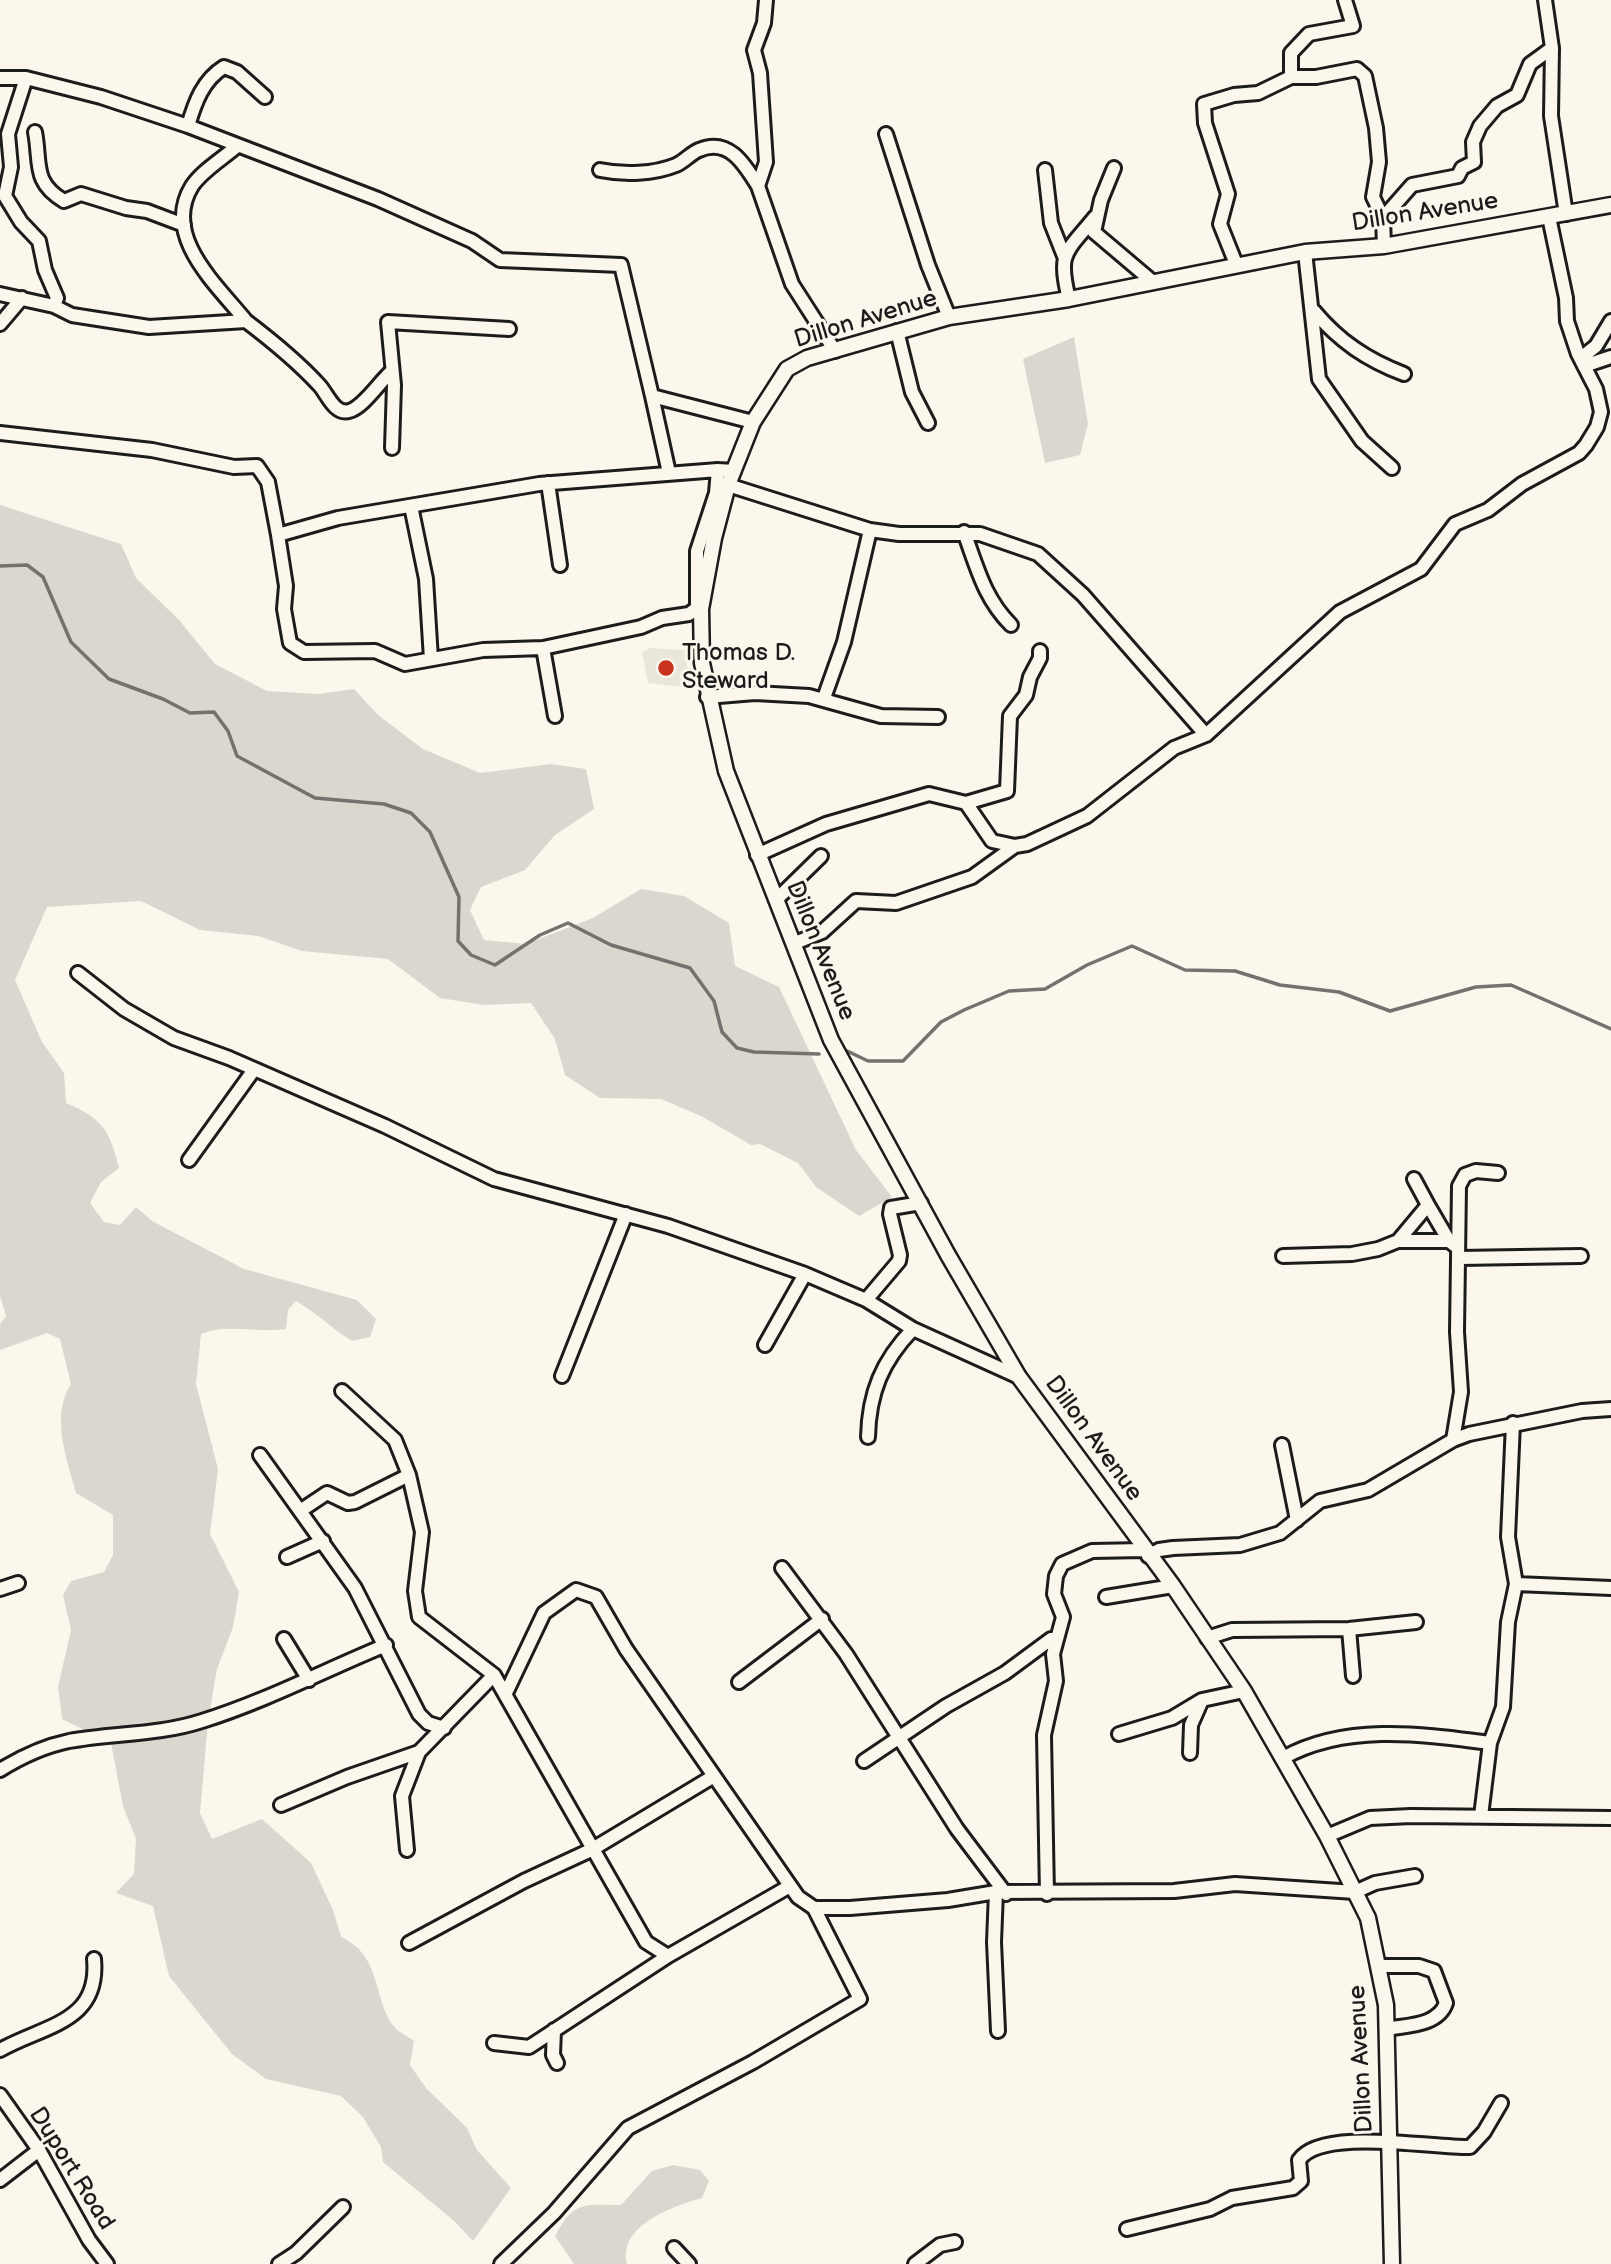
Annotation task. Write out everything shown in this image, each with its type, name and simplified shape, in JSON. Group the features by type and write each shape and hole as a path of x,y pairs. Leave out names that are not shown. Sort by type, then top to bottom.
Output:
{"street":[{"path":"758,186 766,162 760,73 754,50 764,23 766,0"},
{"path":"1290,77 1292,53 1309,34 1353,26 1345,0"},
{"path":"1545,0 1552,48 1551,116 1566,215"},
{"path":"1383,218 1412,185 1458,176 1462,168 1474,162 1473,142 1485,120 1497,106 1517,95 1530,64 1552,48"},
{"path":"188,126 194,104 212,75 224,67 237,72 265,97"},
{"path":"1236,264 1220,224 1228,194 1205,123 1204,104 1234,95 1258,93 1290,77 1316,77 1357,69 1365,76 1376,128 1379,162 1373,197 1383,218 1384,246"},
{"path":"0,78 26,78 101,97 188,126 378,199 485,247 500,260 621,265 669,473"},
{"path":"26,78 8,134 11,167 5,196 21,222 40,241 45,270 57,298 54,306"},
{"path":"35,132 38,172 50,192 64,201 81,194 126,208 147,211 184,225"},
{"path":"886,134 928,265 950,317"},
{"path":"236,146 192,186 184,204 184,236 192,254 246,321 307,372 335,408 350,411 364,402 376,384 392,371"},
{"path":"600,170 619,174 676,165 699,150 712,147 738,156 758,186 792,284 835,351"},
{"path":"1114,168 1097,215 1094,232 1153,282"},
{"path":"1045,170 1051,223 1064,256"},
{"name":"Dillon Avenue","path":"1392,2264 1387,2029 1380,1966 1368,1918 1326,1836 1244,1691 1173,1586 1146,1553 1019,1377 831,1040 726,771 707,697 702,663 701,609 729,485 753,422 787,369 807,358 950,317 1069,299 1305,251 1384,246 1611,205"},
{"path":"1069,299 1061,268 1064,256 1097,215"},
{"path":"966,803 992,841 1014,846 1027,844 1087,816 1174,748 1206,735 1340,612 1421,569 1455,524 1488,510 1522,484 1578,453 1593,435 1601,412 1596,390 1567,321 1566,298 1549,217"},
{"path":"1305,251 1319,379 1326,393 1362,441 1392,468"},
{"path":"0,294 54,306 72,315 149,327 246,321"},
{"path":"0,324 23,298"},
{"path":"1312,309 1350,347 1383,366 1404,374"},
{"path":"1583,362 1611,320"},
{"path":"392,448 392,371 388,321 509,329"},
{"path":"897,331 912,392 928,423"},
{"path":"1583,362 1611,357"},
{"path":"652,396 753,422"},
{"path":"0,433 152,450 234,467 257,466 268,482 278,535 286,586 284,609 290,643 294,648 320,654 375,651 405,664 483,650 543,648 641,627 662,618 689,614 697,608 697,551 716,493 718,470"},
{"path":"278,535 338,518 548,483 669,473 734,471"},
{"path":"548,483 560,565"},
{"path":"729,485 870,530 900,534 964,532 1001,540 1038,554 1062,573 1206,735"},
{"path":"411,506 426,579 431,659"},
{"path":"824,698 844,642 870,530"},
{"path":"964,532 981,585 994,608 1011,625"},
{"path":"543,648 555,716"},
{"path":"757,855 826,824 929,794 966,803 1007,791 1010,716 1027,695 1030,677 1040,658 1040,651"},
{"path":"707,697 755,693 824,698 881,716 939,717"},
{"path":"794,943 822,932 856,901 896,903 972,877 1014,846"},
{"path":"776,900 821,856"},
{"path":"78,973 124,1009 174,1038 229,1058 428,1145 495,1179 626,1214 805,1275 866,1300 913,1329 1019,1377"},
{"path":"189,1160 253,1070"},
{"path":"1453,1440 1461,1392 1456,1249 1460,1179 1476,1171 1497,1172"},
{"path":"1414,1179 1427,1205 1456,1249"},
{"path":"866,1300 899,1261 891,1208 921,1203"},
{"path":"1398,1241 1427,1205"},
{"path":"562,1376 626,1214"},
{"path":"1283,1256 1352,1254 1398,1241 1456,1249 1581,1256"},
{"path":"765,1345 805,1275"},
{"path":"869,1437 872,1392 887,1360 913,1329"},
{"path":"342,1391 395,1440 409,1475 422,1532 415,1591 419,1617 494,1675 591,1850 646,1942 668,1956"},
{"path":"1046,1894 1044,1735 1056,1681 1053,1654 1063,1617 1054,1594 1056,1576 1062,1564 1092,1551 1146,1553 1173,1548 1219,1548 1261,1540 1280,1532 1320,1501 1368,1490 1453,1440 1513,1423 1611,1409"},
{"path":"1481,1816 1490,1743 1503,1707 1508,1622 1516,1584 1508,1537 1513,1423"},
{"path":"1282,1445 1297,1520"},
{"path":"260,1455 355,1588 419,1714 428,1723 444,1728"},
{"path":"300,1511 327,1493 348,1503 355,1502 409,1475"},
{"path":"286,1557 323,1541"},
{"path":"782,1568 822,1619 1001,1893 994,1942 998,2031"},
{"path":"0,1590 18,1583"},
{"path":"1516,1584 1611,1588"},
{"path":"1106,1597 1173,1586"},
{"path":"501,2264 554,2213 628,2128 753,2062 860,1999 814,1908 798,1897 790,1886 626,1648 601,1601 586,1592 576,1590 544,1613 506,1693"},
{"path":"739,1682 822,1619"},
{"path":"1207,1638 1232,1630 1349,1629 1416,1622"},
{"path":"1349,1629 1353,1676"},
{"path":"284,1639 309,1680"},
{"path":"864,1761 946,1706 1005,1673 1051,1639 1056,1640"},
{"path":"0,1770 24,1755 68,1741 149,1734 202,1722 309,1680 386,1645"},
{"path":"281,1805 347,1777 419,1752 494,1675"},
{"path":"1119,1734 1172,1718 1202,1700 1244,1691"},
{"path":"1190,1753 1191,1725 1202,1700"},
{"path":"1283,1758 1304,1746 1369,1734 1442,1736 1490,1743"},
{"path":"407,1850 402,1797 419,1752"},
{"path":"409,1943 524,1881 591,1850 714,1776"},
{"path":"1326,1836 1370,1818 1611,1818"},
{"path":"814,1908 893,1906 1001,1893 1046,1894 1142,1889 1174,1891 1235,1884 1355,1892 1375,1884 1415,1876"},
{"path":"494,2043 528,2047 668,1956 790,1886"},
{"path":"0,2050 66,2020 82,2008 95,1984 94,1959"},
{"path":"1380,1966 1419,1966 1434,1971 1446,2003 1437,2017 1430,2021 1387,2029"},
{"path":"554,2030 553,2055 557,2063"},
{"name":"Duport Road","path":"0,2095 39,2150 89,2240 107,2264"},
{"path":"1127,2229 1210,2209 1232,2198 1293,2189 1301,2181 1299,2160 1312,2149 1390,2140 1470,2147 1484,2132 1501,2103"},
{"path":"0,2180 39,2150"},
{"path":"279,2264 296,2253 343,2207"},
{"path":"915,2264 940,2245 955,2242"},
{"path":"674,2248 689,2264"}],"shaded area":[{"path":"1074,337 1088,424 1080,455 1045,463 1023,359"},
{"path":"0,505 121,544 136,578 179,620 215,664 267,691 318,694 354,689 378,715 423,749 480,773 551,764 586,769 594,809 555,835 525,870 481,887 470,910 484,940 526,944 593,918 641,889 684,896 729,923 735,966 779,987 856,1150 892,1197 859,1216 816,1187 798,1163 760,1144 751,1145 701,1116 661,1099 600,1098 565,1075 555,1039 531,1003 484,1005 440,998 388,959 302,951 258,936 200,930 141,901 47,907 15,980 42,1042 64,1073 66,1103 96,1120 112,1144 119,1168 101,1182 90,1203 104,1222 120,1225 136,1207 152,1221 244,1269 357,1300 376,1319 370,1337 352,1341 296,1301 288,1310 286,1329 221,1329 201,1334 196,1384 218,1469 210,1534 239,1592 233,1627 217,1669 208,1721 200,1813 212,1839 262,1819 311,1863 333,1910 341,1937 354,1945 370,1965 392,2024 414,2041 410,2065 426,2088 467,2128 477,2150 511,2188 473,2241 453,2220 383,2162 381,2147 363,2117 341,2096 266,2079 232,2054 169,1976 153,1906 116,1893 134,1874 136,1839 123,1806 111,1743 62,1719 58,1687 71,1630 63,1595 71,1581 104,1572 113,1555 113,1515 76,1493 62,1437 62,1410 71,1384 60,1339 47,1333 0,1350 0,1324 6,1316 0,1296"},
{"name":"Thomas D. Steward","path":"649,648 684,650 691,684 681,687 648,683 642,653"},
{"path":"673,2165 700,2170 709,2181 702,2198 663,2212 639,2229 630,2239 626,2251 627,2264 574,2264 555,2236 574,2210 589,2205 621,2205 652,2171"}],"waterway":[{"path":"0,566 27,565 43,577 71,642 109,679 163,699 190,713 214,712 228,731 237,756 315,798 384,804 411,813 430,832 459,897 458,941 471,955 495,965 540,935 568,923 611,945 690,968 714,1001 722,1032 737,1048 754,1052 819,1054"},
{"path":"843,1049 868,1061 903,1061 941,1022 964,1010 1009,991 1045,989 1087,965 1132,946 1185,970 1235,971 1280,985 1339,992 1390,1011 1476,987 1511,985 1611,1029"}],"place":[{"name":"Thomas D. Steward","path":"666,668"}]}
